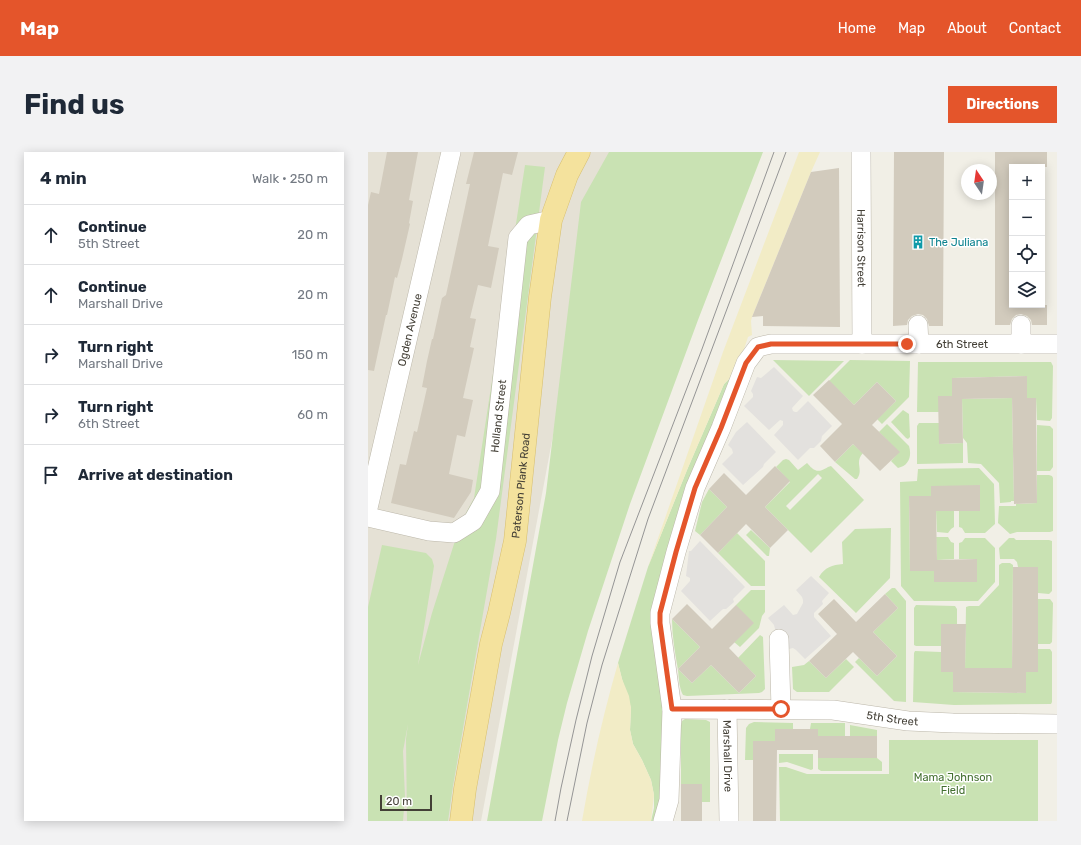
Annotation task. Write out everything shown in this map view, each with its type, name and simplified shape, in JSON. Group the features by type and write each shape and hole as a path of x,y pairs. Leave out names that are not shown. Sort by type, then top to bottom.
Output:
{"main road":[{"name":"Paterson Plank Road","path":"462,821 467,782 492,644 515,541 540,297 551,220 566,174 579,152"}],"street":[{"name":"Ogden Avenue","path":"369,503 451,152"},
{"name":"Harrison Street","path":"861,152 862,344"},
{"name":"Holland Street","path":"368,517 429,531 454,533 473,521 490,492 518,238 529,225 551,220"},
{"path":"1021,325 1021,344"},
{"path":"918,326 919,344"},
{"name":"6th Street","path":"672,709 660,623 660,613 695,488 721,428 746,363 758,347 771,344 1057,344"},
{"path":"779,639 781,709"},
{"path":"663,821 668,800 672,709"},
{"name":"Marshall Drive","path":"672,709 727,709 729,821"},
{"name":"5th Street","path":"727,709 833,710 908,721 953,724 1057,724"}],"shaded area":[{"path":"368,152 630,152 596,205 481,821 368,821"},
{"path":"774,367 803,396 792,408 793,411 797,412 808,401 832,426 822,436 821,441 814,448 810,448 798,460 774,435 783,425 783,421 780,420 769,430 744,406 753,397 751,391 757,377 761,378"},
{"path":"747,422 776,452 764,464 763,467 743,485 722,464 733,453 732,449 728,445 736,432"},
{"path":"700,541 745,587 733,599 734,602 726,609 723,609 710,621 681,591 690,581 690,578 686,576 689,551 691,551"},
{"path":"811,576 829,593 822,601 823,604 814,613 814,617 831,636 805,659 793,648 789,649 776,633 774,625 768,618 784,605 793,615 797,614 803,600 796,590"}],"green space":[{"path":"609,152 763,152 698,320 630,504 588,631 558,740 542,821 487,821 546,493 581,202"},
{"path":"525,165 545,167 496,539 448,821 407,821 406,739 408,724 403,751 405,797 403,821 368,821 368,607 382,545 426,553 432,559 434,566 418,665 432,613 461,522 474,498"},
{"path":"773,360 844,361 809,396"},
{"path":"850,360 910,361 909,397 882,424 877,419 896,401 877,382 854,405 829,381"},
{"path":"918,362 1051,362 1053,366 1052,418 1050,421 1037,420 1036,398 1027,398 1026,376 952,378 952,396 939,412 917,412"},
{"path":"737,371 677,525 663,696 662,798 658,821 651,821 654,808 654,795 651,780 633,744 630,730 631,708 618,663 648,567 687,470 724,384"},
{"path":"1012,398 1014,501 1000,503 999,483 981,464 968,463 967,443 963,438 962,399"},
{"path":"903,410 909,414 910,437 908,439 891,422"},
{"path":"919,423 939,423 939,444 963,443 963,463 917,464 917,426"},
{"path":"887,424 909,446 909,460 902,467 898,468 891,461 899,452 879,432"},
{"path":"1037,425 1050,426 1053,429 1053,467 1050,471 1037,471"},
{"path":"853,444 863,453 859,460 860,472 857,479 855,479 835,462"},
{"path":"783,460 789,460 798,470 807,463 817,471 831,466 864,500 811,553 765,507 790,482 776,467","holes":["818,474 822,478 790,510 786,506"]},
{"path":"979,468 994,484 995,524 985,533 965,533 962,528 959,527 959,511 980,511 979,486 931,486 931,496 909,497 910,571 934,571 977,581 977,559 959,559 959,543 965,538 985,538 995,548 995,582 978,601 914,601 901,586 900,482 917,481 918,469"},
{"path":"1037,475 1049,475 1053,478 1053,531 1017,532 1010,534 998,523 999,506 1016,506 1016,504 1037,503"},
{"path":"709,489 727,507 700,535 695,531 702,502"},
{"path":"936,511 954,511 954,527 948,533 937,532"},
{"path":"891,528 890,578 856,613 819,577 829,567 843,564 842,542 855,529"},
{"path":"751,530 770,548 769,556 767,556 746,535"},
{"path":"737,533 765,561 765,586 751,586 718,553"},
{"path":"936,537 948,537 951,542 954,543 954,559 937,560"},
{"path":"1009,538 1014,538 1016,540 1052,541 1052,591 1049,594 1038,593 1038,567 1018,567 1017,562 1014,559 1000,559 999,548"},
{"path":"1002,563 1010,563 1013,565 1012,668 965,668 966,607 979,606 999,585 999,565"},
{"path":"892,588 895,588 906,601 906,702 894,701 855,662 859,658 877,676 897,656 873,632 898,608 885,594"},
{"path":"751,590 765,590 765,612 762,616 759,628 740,647 734,642 736,605"},
{"path":"1038,599 1050,599 1053,603 1052,642 1050,644 1038,644"},
{"path":"916,605 955,606 957,609 957,624 941,624 941,646 914,645 914,608"},
{"path":"672,619 700,647 678,669 692,683 711,665 739,693 756,676 738,658 760,635 763,637 765,689 759,693 683,695 679,683"},
{"path":"1038,649 1050,649 1052,652 1051,704 954,705 913,702 915,651 941,652 941,672 953,672 953,692 1026,693 1026,672"},
{"path":"846,659 854,667 829,692 797,692 793,689 792,667 804,665 809,661 826,678"},
{"path":"685,719 706,720 710,722 710,802 702,802 681,784 681,725 682,721"},
{"path":"754,722 793,723 793,729 775,741 753,741 753,760 745,760 746,728 749,724"},
{"path":"811,723 845,723 845,736 818,736 818,729 810,729"},
{"path":"850,725 877,730 877,736 850,736"},
{"name":"Mama Johnson Field","path":"889,740 1038,740 1038,821 780,821 779,767 786,767 807,774 889,774"},
{"path":"779,754 813,754 813,769 811,770 787,762 779,763"},
{"path":"818,758 877,758 882,762 882,771 821,771 818,769"}],"sand":[{"path":"799,152 820,152 752,317 752,335 748,337 737,371 724,384 648,567 723,352"},
{"path":"618,663 622,679 629,696 631,708 630,730 633,744 651,780 654,795 651,821 582,821 589,781 607,702"}],"building":[{"path":"387,152 418,152 409,200 413,201 410,224 397,278 395,277 374,371 368,370 368,205 371,192 379,194"},
{"path":"474,152 518,152 512,175 503,173 488,246 499,248 491,288 478,285 470,318 476,319 470,347 474,348 463,398 473,400 465,437 457,435 449,474 473,480 471,492 454,518 391,503 400,464 406,465 414,431 417,432 427,388 422,387 427,361 442,298 446,295 470,184 466,184"},
{"name":"The Juliana","path":"894,152 944,152 943,326 929,326 927,319 923,315 918,314 912,316 908,320 907,325 893,326"},
{"name":"The Juliana","path":"995,152 1047,152 1047,167 1045,167 1045,164 1009,164 1009,308 1045,308 1045,305 1047,305 1047,325 1032,325 1031,320 1027,316 1021,314 1016,315 1012,319 1010,325 995,325 995,200 997,200 997,164 995,164"},
{"path":"839,168 840,327 763,326 763,316 752,317 811,172"},
{"path":"1027,376 1027,398 1036,398 1037,503 1014,504 1012,398 962,399 963,443 939,444 938,396 952,396 952,378"},
{"path":"829,380 854,405 877,382 896,401 872,425 900,452 880,471 853,444 835,462 820,446 842,424 813,395"},
{"path":"775,466 790,481 765,507 788,530 770,548 746,524 718,553 700,535 727,507 709,489 724,473 746,495"},
{"path":"980,485 980,511 936,511 937,560 977,559 977,582 934,582 934,571 910,571 909,496 931,496 931,486"},
{"path":"1013,567 1038,567 1038,672 1026,672 1026,693 953,692 953,672 941,672 941,624 966,624 965,668 1012,668"},
{"path":"885,594 898,608 873,632 897,656 877,676 853,652 826,678 809,661 837,634 818,614 834,599 856,622"},
{"path":"687,604 712,629 736,605 754,623 729,648 756,676 739,693 711,665 692,683 678,669 700,647 672,619"},
{"path":"775,729 818,729 818,736 877,736 877,758 818,758 818,750 777,750 776,821 753,821 753,741 775,741"},
{"path":"681,784 702,784 702,821 681,821"}],"tram line":[{"path":"555,821 576,720 592,656 620,562 702,349 774,152"},
{"path":"567,821 587,723 602,665 648,519 786,152"}],"place":[{"name":"The Juliana","path":"918,242"}],"route":[{"path":"781,709 672,709 660,623 660,613 695,488 721,428 746,363 758,347 771,344 907,344"}]}
